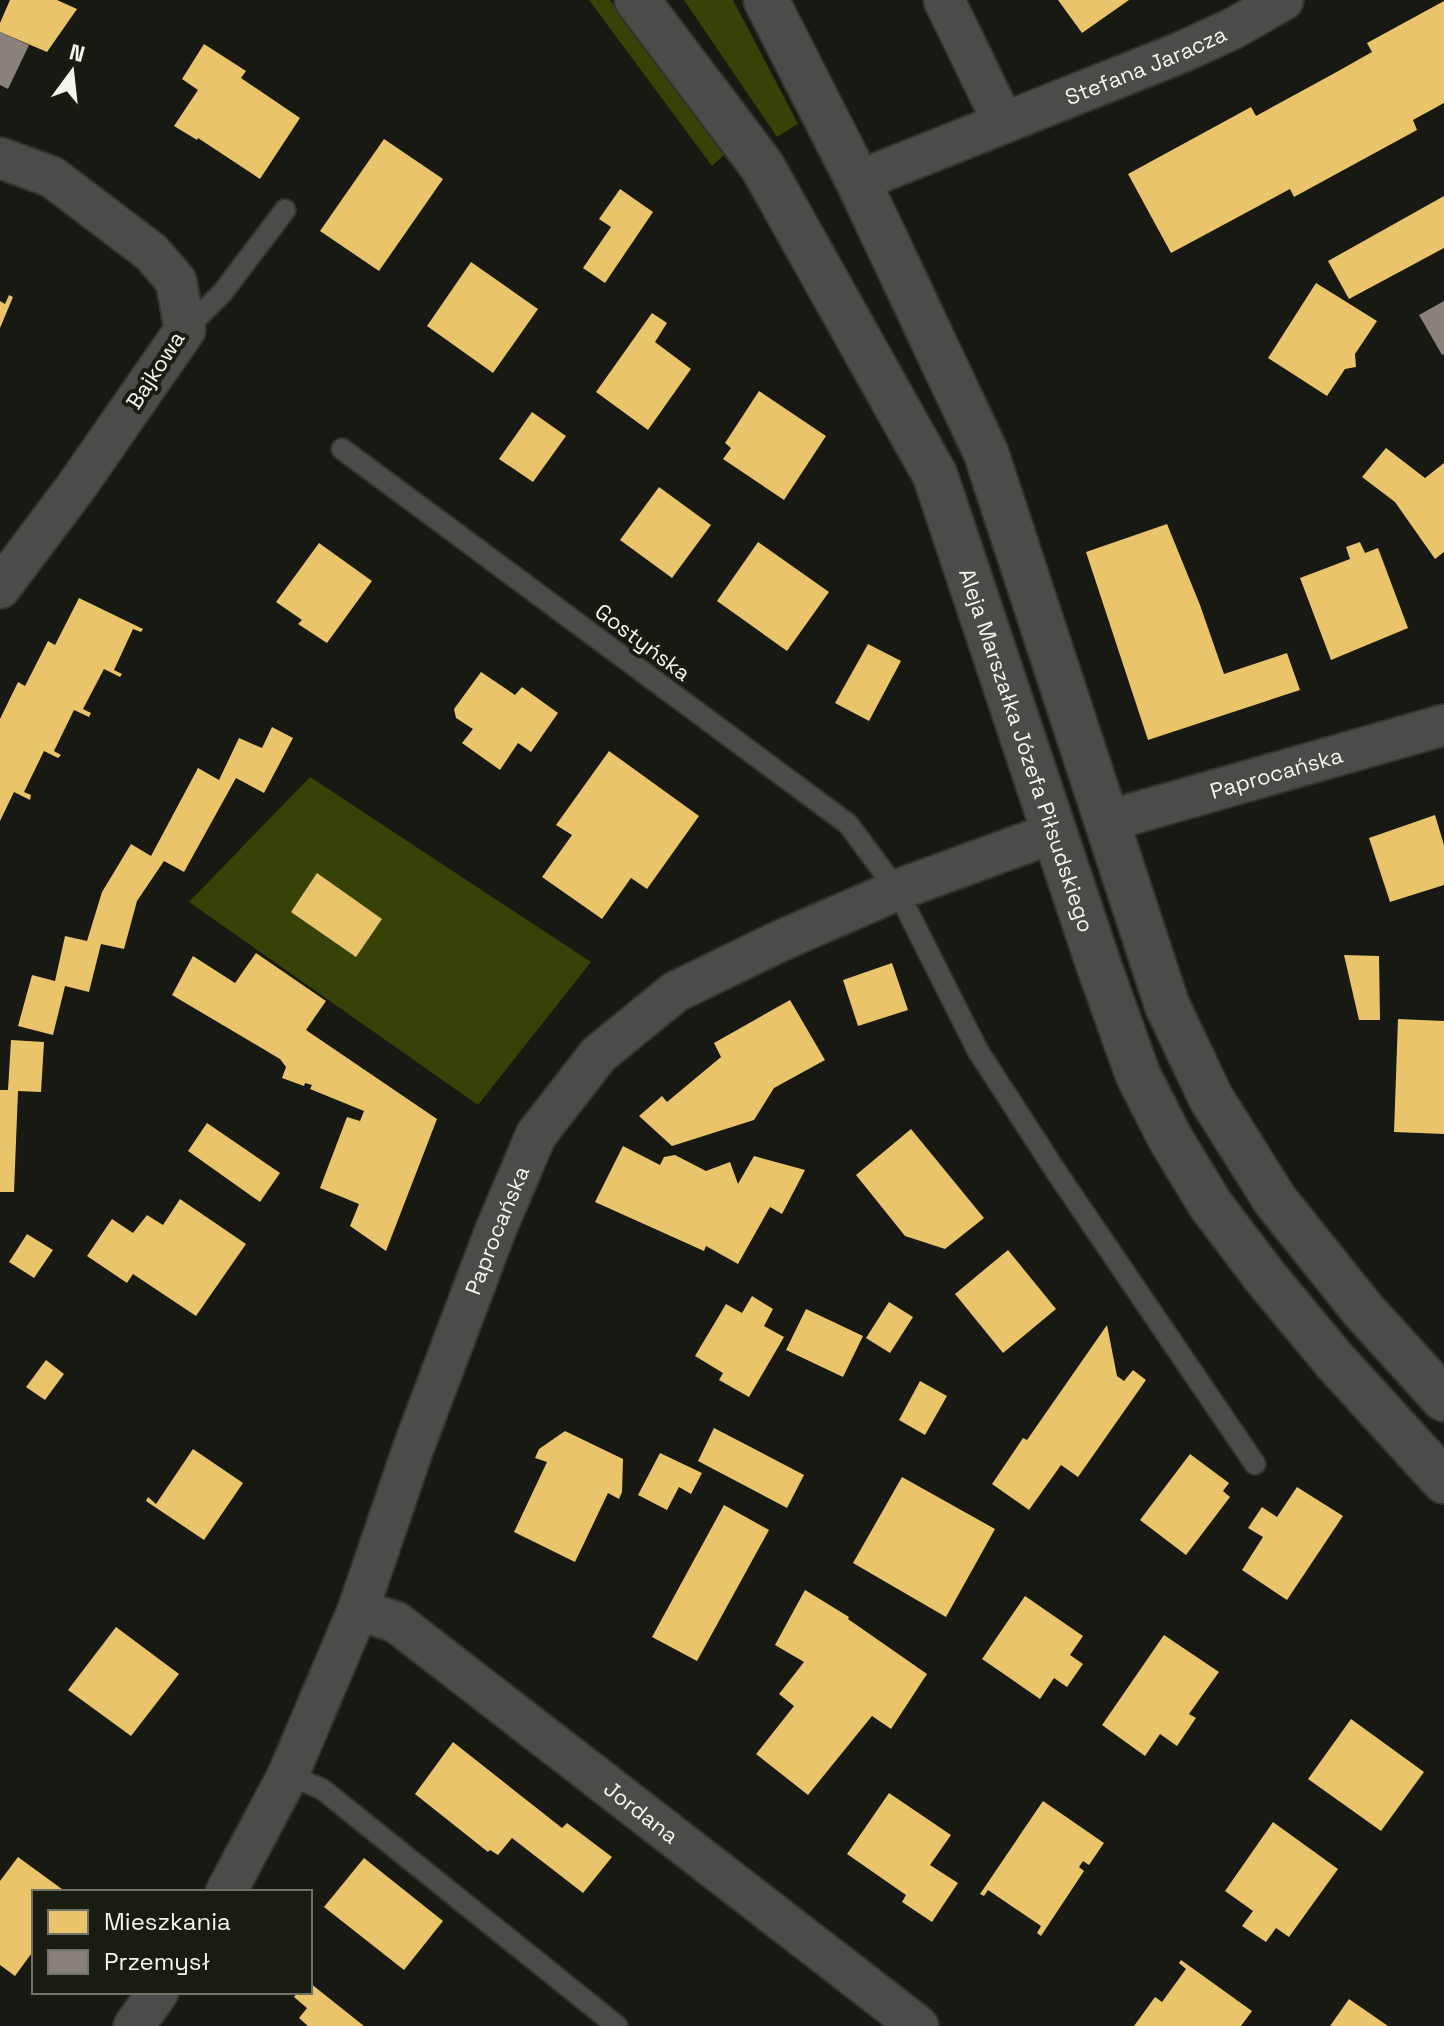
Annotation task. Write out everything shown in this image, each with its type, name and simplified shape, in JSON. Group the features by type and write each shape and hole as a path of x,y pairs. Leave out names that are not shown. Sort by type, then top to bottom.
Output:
{"main road":[{"name":"Aleja Marszałka Józefa Piłsudskiego","path":"637,0 762,166 935,475 1053,833 1138,1075 1210,1204 1334,1360 1444,1481"},
{"path":"766,0 858,181 986,453 1167,1005 1211,1098 1275,1200 1363,1310 1444,1399"}],"street":[{"path":"944,0 1003,122"},
{"name":"Stefana Jaracza","path":"858,181 1196,46 1283,0"},
{"name":"Bajkowa","path":"0,158 52,177 151,252 176,281 185,330 76,487 0,588"},
{"name":"Paprocańska","path":"1107,821 1444,725"},
{"name":"Paprocańska","path":"227,1890 288,1775 358,1610 414,1446 496,1229 536,1135 598,1055 675,992 780,941 897,890 1053,833"},
{"name":"Jordana","path":"358,1610 396,1622 918,2026"},
{"path":"134,2026 157,1994"}],"lane":[{"path":"185,330 223,292 285,210"},
{"name":"Gostyńska","path":"342,449 848,824 897,890 978,1051 1255,1464"},
{"path":"288,1775 322,1789 617,2026"}],"green space":[{"path":"589,0 610,0 724,155 712,166"},
{"path":"684,0 733,0 798,124 777,137"},
{"path":"310,777 591,962 478,1105 189,902"}],"building: Mieszkania":[{"path":"10,0 57,0 77,9 47,52 0,32 0,23"},
{"path":"1058,0 1129,0 1082,33"},
{"path":"1444,1 1444,103 1413,120 1417,130 1294,197 1290,189 1171,253 1128,174 1251,107 1256,116 1333,74 1372,52 1367,43"},
{"path":"204,44 246,71 241,78 300,118 260,179 174,126 198,90 182,79"},
{"path":"384,139 443,179 379,271 320,231"},
{"path":"620,189 653,212 605,283 583,268 611,227 599,219"},
{"path":"1444,196 1444,248 1349,299 1328,261"},
{"path":"471,262 538,309 493,373 427,326"},
{"path":"1316,283 1377,321 1355,354 1356,367 1345,369 1327,396 1268,358"},
{"path":"9,295 13,297 0,328 0,301 5,304"},
{"path":"652,313 667,323 655,342 691,369 648,430 596,392"},
{"path":"759,391 826,436 784,500 723,459 731,448 725,443"},
{"path":"532,412 566,436 533,482 499,459"},
{"path":"1386,448 1425,478 1444,463 1444,552 1435,559 1395,502 1362,477"},
{"path":"659,487 711,525 672,578 620,540"},
{"path":"1167,524 1224,674 1287,653 1300,690 1148,740 1086,552"},
{"path":"758,542 829,592 787,651 717,601"},
{"path":"1360,542 1365,553 1378,548 1408,628 1331,660 1300,578 1350,559 1346,547"},
{"path":"319,543 372,581 327,643 298,624 302,620 276,602"},
{"path":"79,598 143,629 141,632 133,629 114,670 122,674 120,677 104,669 83,709 91,713 89,717 74,710 54,751 61,755 58,758 44,751 24,792 31,795 30,800 14,792 0,821 0,719 18,682 25,686 48,641 55,645"},
{"path":"868,644 901,661 869,721 835,703"},
{"path":"481,672 515,695 522,687 558,713 531,752 518,743 500,770 462,743 473,729 456,718 454,709"},
{"path":"272,727 293,738 264,793 236,778 184,872 164,861 137,901 124,949 101,944 89,992 65,986 53,1035 18,1026 32,975 55,981 65,936 87,941 102,892 131,844 151,856 198,768 219,780 239,738 262,748"},
{"path":"609,751 699,816 647,889 631,878 602,919 542,877 572,835 556,825"},
{"path":"1435,815 1444,845 1444,885 1390,902 1369,838"},
{"path":"317,873 382,919 356,957 291,912"},
{"path":"256,953 326,1001 306,1030 437,1119 386,1251 350,1226 359,1204 320,1188 347,1117 360,1121 364,1111 310,1089 312,1085 305,1083 304,1086 282,1078 286,1067 280,1059 172,995 193,956 235,983"},
{"path":"1344,955 1379,956 1380,1020 1359,1020"},
{"path":"892,963 908,1010 858,1026 843,980"},
{"path":"790,1000 825,1060 774,1088 754,1120 672,1146 639,1116 662,1096 667,1102 721,1057 714,1043"},
{"path":"1398,1019 1444,1021 1444,1134 1394,1132"},
{"path":"11,1040 44,1042 41,1092 18,1091 14,1192 0,1192 0,1090 8,1090"},
{"path":"207,1123 280,1173 260,1202 188,1151"},
{"path":"911,1129 984,1218 945,1249 905,1236 856,1175"},
{"path":"623,1146 660,1165 664,1157 675,1155 706,1171 730,1162 738,1184 754,1156 805,1170 782,1214 770,1207 738,1264 706,1246 704,1251 595,1202"},
{"path":"180,1199 246,1244 196,1316 133,1274 127,1283 87,1256 112,1219 133,1233 147,1215 163,1225"},
{"path":"27,1234 53,1250 34,1278 9,1262"},
{"path":"1008,1250 1056,1309 1003,1353 955,1294"},
{"path":"752,1296 773,1309 764,1326 784,1337 749,1397 719,1380 723,1373 695,1356 726,1304 742,1313"},
{"path":"889,1302 913,1317 890,1353 866,1338"},
{"path":"806,1309 863,1336 843,1377 786,1350"},
{"path":"1107,1325 1117,1376 1124,1381 1133,1370 1146,1380 1078,1477 1061,1465 1029,1510 992,1484 1023,1438 1027,1440"},
{"path":"46,1360 64,1374 45,1400 26,1387"},
{"path":"920,1381 947,1396 925,1435 899,1420"},
{"path":"714,1428 804,1475 787,1508 698,1461"},
{"path":"565,1431 623,1459 619,1499 608,1493 575,1562 514,1532 547,1462 535,1458 539,1449"},
{"path":"193,1449 243,1483 204,1540 146,1501 148,1497 156,1504"},
{"path":"660,1453 702,1473 691,1494 679,1487 667,1510 638,1495"},
{"path":"1190,1454 1229,1483 1223,1491 1230,1497 1186,1555 1140,1520"},
{"path":"902,1477 995,1529 946,1617 853,1563"},
{"path":"1297,1487 1343,1516 1287,1600 1242,1570 1263,1537 1248,1528 1262,1507 1277,1517"},
{"path":"724,1505 769,1530 697,1661 652,1637"},
{"path":"805,1590 849,1617 927,1674 891,1729 872,1716 808,1795 756,1754 794,1706 779,1694 804,1662 775,1645"},
{"path":"1025,1596 1083,1636 1070,1655 1083,1664 1067,1687 1054,1678 1040,1699 982,1659"},
{"path":"116,1627 179,1674 131,1736 68,1690"},
{"path":"1164,1635 1219,1672 1189,1714 1196,1718 1177,1746 1160,1734 1145,1756 1102,1725"},
{"path":"1351,1719 1424,1772 1381,1831 1308,1779"},
{"path":"453,1742 562,1828 567,1823 612,1857 583,1893 512,1838 498,1855 490,1850 488,1852 415,1794"},
{"path":"889,1793 951,1835 930,1865 958,1883 932,1922 902,1902 906,1895 847,1854"},
{"path":"1043,1801 1104,1843 1089,1865 1083,1861 1079,1867 1084,1871 1041,1936 1037,1933 1041,1926 988,1890 984,1896 980,1894"},
{"path":"1273,1822 1338,1869 1289,1937 1276,1928 1266,1942 1242,1926 1253,1911 1225,1891"},
{"path":"18,1857 63,1890 32,1890 32,1953 15,1976 0,1965 0,1881"},
{"path":"364,1858 443,1921 404,1970 324,1907"},
{"path":"1181,1960 1252,2011 1241,2026 1134,2026 1155,1997 1162,2002 1186,1969 1179,1963"},
{"path":"312,1985 364,2026 308,2026 299,2018 307,2008 294,1997 296,1994 312,1994"},
{"path":"1349,1999 1388,2026 1330,2026"}],"building: Przemysł":[{"path":"0,32 29,45 8,89 0,85"},
{"path":"1444,301 1444,354 1442,355 1419,315"}]}
